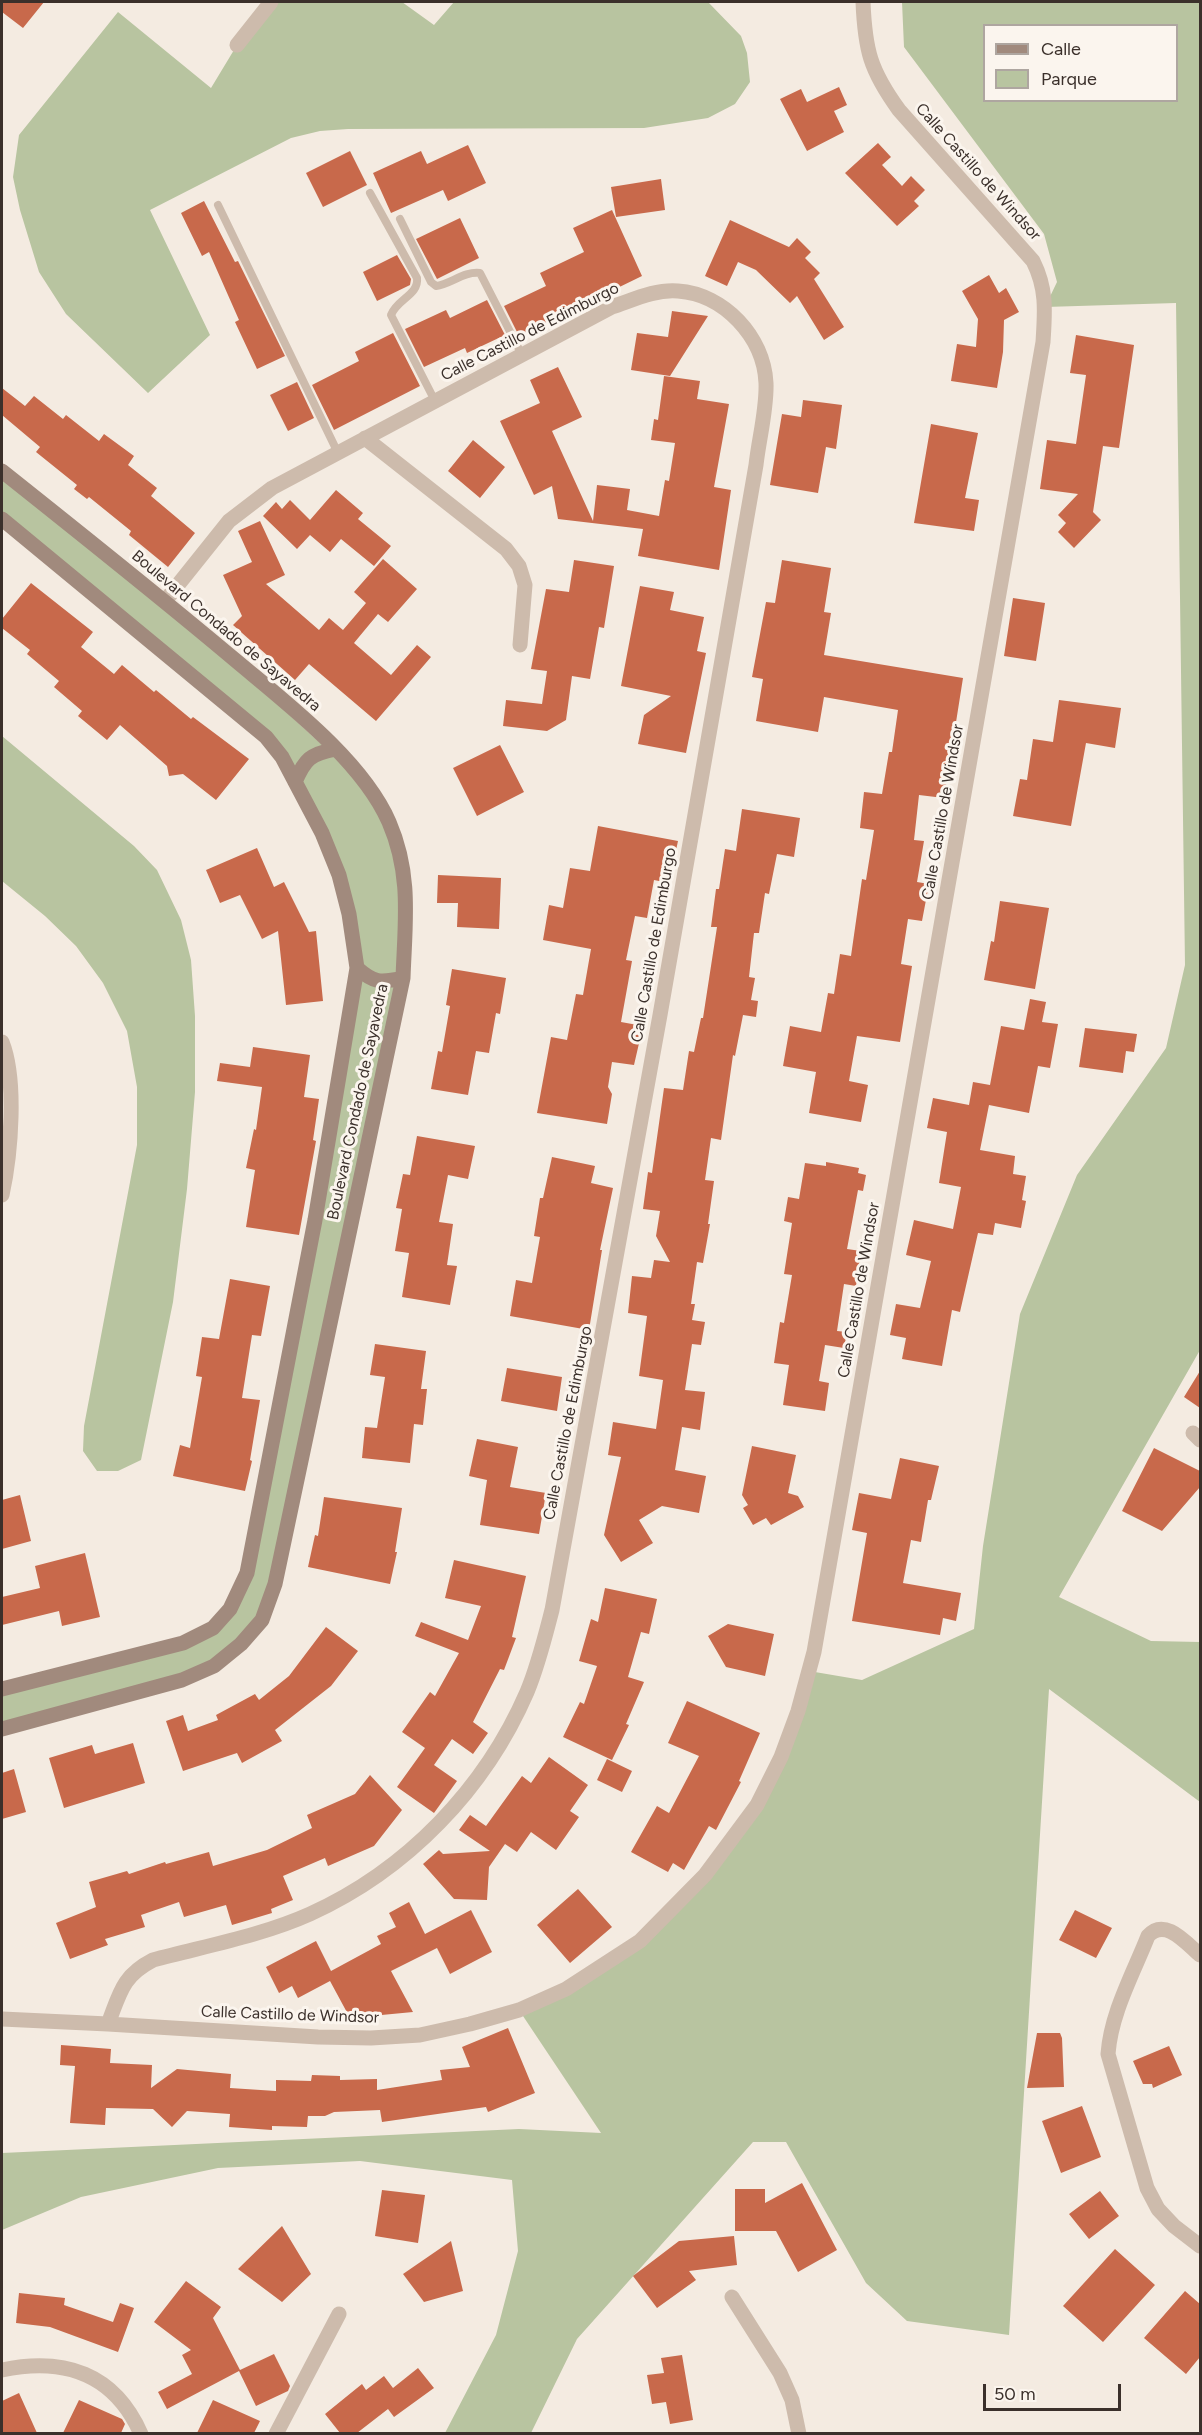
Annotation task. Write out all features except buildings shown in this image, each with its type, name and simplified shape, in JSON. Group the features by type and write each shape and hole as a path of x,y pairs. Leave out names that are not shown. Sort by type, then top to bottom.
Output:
{"street":[{"path":"237,45 271,2"},
{"name":"Calle Castillo de Windsor","path":"2,2019 371,2038 420,2035 519,2010 566,1989 640,1941 705,1875 757,1805 781,1757 798,1710 814,1652 1043,342 1045,307 1042,280 1033,261 898,110 881,86 871,66 866,41 863,2"},
{"name":"Calle Castillo de Edimburgo","path":"108,2024 126,1980 138,1968 153,1960 280,1926 309,1914 368,1881 402,1857 457,1805 507,1732 527,1691 552,1610 660,1015 756,465 766,382 760,353 744,326 727,310 702,297 678,291 652,293 612,307 337,451 272,488 229,520 165,601"},
{"path":"365,438 506,549 519,566 525,585 520,645"},
{"name":"Boulevard Condado de Sayavedra","path":"2,471 165,601 287,703 336,749 368,786 388,821 404,868 406,908 403,978 275,1584 262,1620 241,1644 214,1666 182,1680 2,1729"},
{"name":"Boulevard Condado de Sayavedra","path":"2,519 266,737 282,757 322,832 339,875 349,914 357,968 315,1220 248,1573 230,1609 213,1628 183,1643 2,1689"},
{"path":"295,782 303,764 315,753 336,749"},
{"path":"357,968 371,980 386,982 403,978"},
{"path":"2,1041 8,1059 10,1095 2,1195"},
{"path":"1200,1954 1170,1931 1162,1928 1154,1930 1148,1936 1115,2015 1109,2035 1108,2054 1148,2188 1158,2209 1174,2226 1200,2246"},
{"path":"732,2297 780,2373 792,2400 799,2433"},
{"path":"276,2433 339,2314"},
{"path":"2,2370 25,2365 51,2366 93,2378 109,2387 122,2399 141,2433"}],"lane":[{"path":"370,193 417,278 418,285 415,290 399,302 391,315 435,401"},
{"path":"218,206 337,451"},
{"path":"400,219 430,282 436,286 445,285 471,272 480,273 522,355"}],"green space":[{"path":"271,2 402,2 434,25 454,2 708,2 741,36 747,53 750,82 735,104 708,118 644,128 320,131 291,138 150,210 210,335 148,393 66,314 39,272 20,210 13,177 19,135 118,12 211,88 237,45"},
{"path":"902,2 1200,2 1200,1350 1059,1597 1151,1641 1200,1642 1200,1802 1049,1689 1009,2335 907,2321 866,2283 786,2142 753,2142 577,2339 531,2433 445,2433 496,2335 518,2251 512,2180 360,2161 218,2168 81,2197 2,2230 2,2153 519,2129 601,2133 519,2010 640,1941 757,1805 809,1671 862,1680 974,1629 983,1546 1020,1314 1077,1175 1166,1048 1185,965 1176,303 1045,307 1057,282 1044,234 904,47"},
{"path":"2,471 165,601 367,786 404,868 403,978 262,1620 214,1666 2,1729 2,1689 213,1628 247,1573 357,968 349,914 282,757 2,519"},
{"path":"2,736 134,846 157,870 181,920 191,960 195,1016 195,1092 187,1189 173,1302 141,1460 118,1471 97,1471 83,1451 84,1426 137,1145 137,1087 127,1031 103,983 76,946 45,916 2,881"}]}
